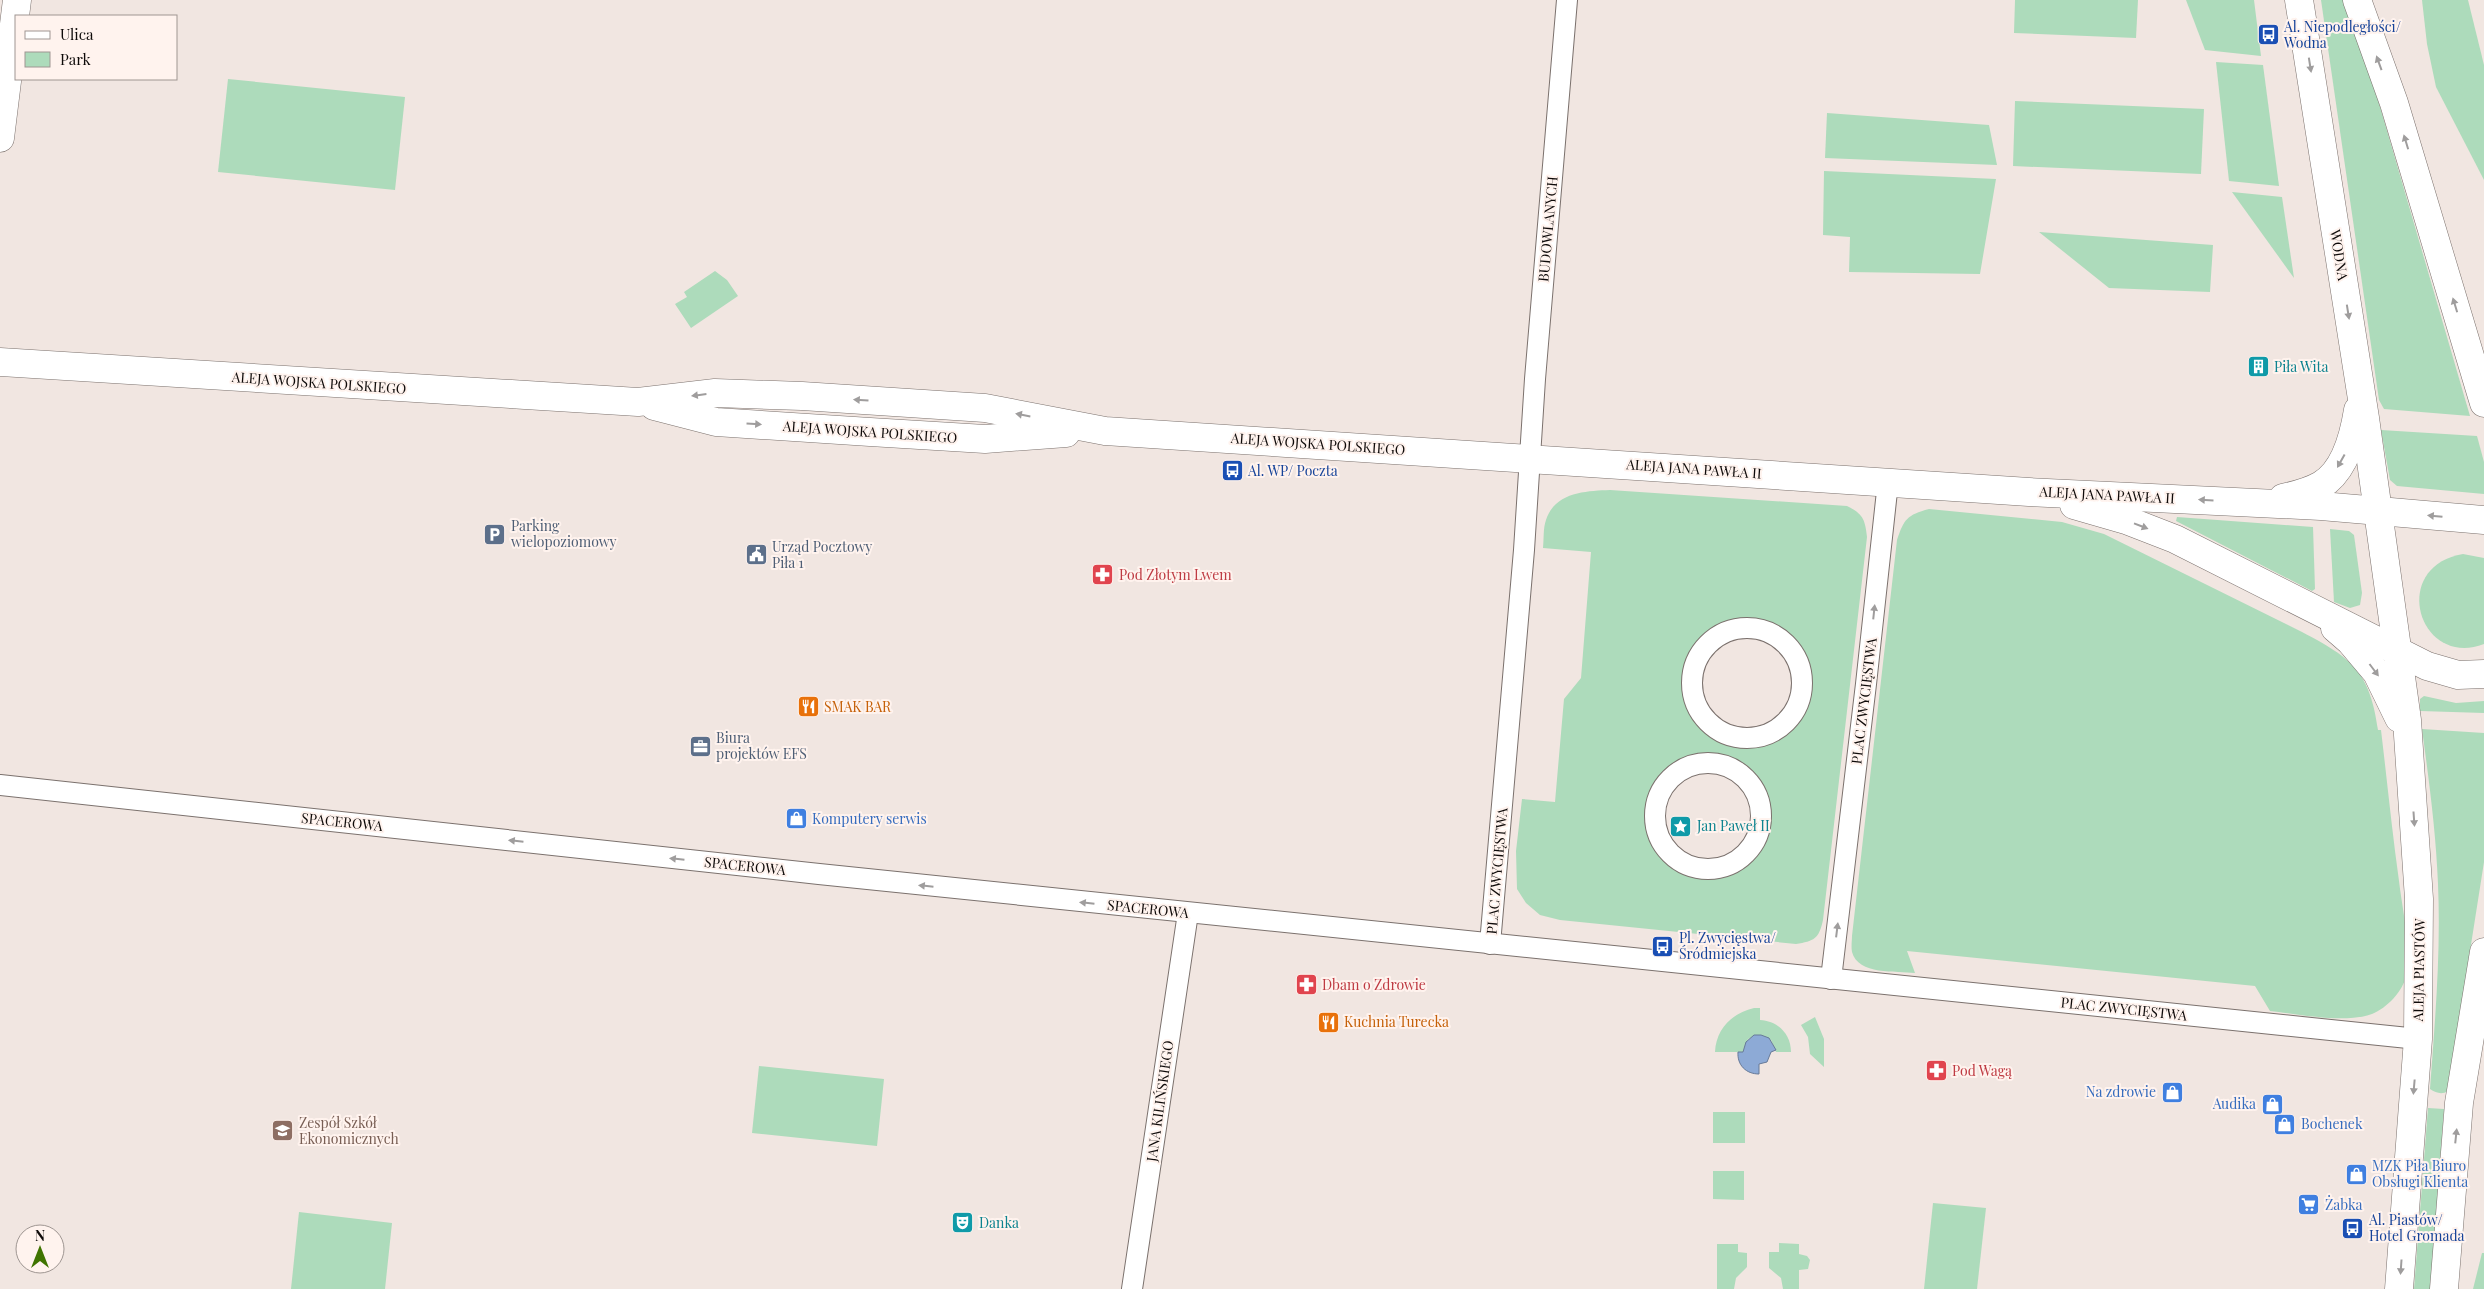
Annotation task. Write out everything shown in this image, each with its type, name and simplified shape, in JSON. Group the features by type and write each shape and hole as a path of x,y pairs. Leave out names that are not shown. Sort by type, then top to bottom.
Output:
{"main road":[{"path":"15,15 17,0"},
{"name":"WODNA","path":"2299,0 2379,511 2398,651"},
{"path":"2357,0 2394,104 2484,403"},
{"path":"0,138 15,16"},
{"path":"2469,351 2484,385"},
{"name":"ALEJA WOJSKA POLSKIEGO","path":"0,362 638,402 716,422 870,432 985,439 1105,431 1531,458"},
{"path":"2254,503 2304,493 2321,485 2333,475 2351,443 2359,404 2359,381"},
{"name":"ALEJA JANA PAWŁA II","path":"1531,458 1888,482"},
{"path":"1888,482 2029,492"},
{"name":"ALEJA JANA PAWŁA II","path":"2029,492 2254,503 2484,520"},
{"name":"ALEJA JANA PAWŁA II","path":"2029,492 2126,520 2175,539 2427,666 2458,675 2484,674"},
{"path":"2301,601 2350,641 2377,673 2400,719 2411,770"},
{"name":"ALEJA PIASTÓW","path":"2398,651 2407,720 2419,899 2418,1039 2399,1289"},
{"path":"2444,1289 2458,1113 2476,1048 2484,952"}],"street":[{"name":"BUDOWLANYCH","path":"1531,458 1535,379 1567,0"},
{"name":"PLAC ZWYCIĘSTWA","path":"1531,458 1490,944 2418,1039"},
{"name":"PLAC ZWYCIĘSTWA","path":"1831,979 1868,674 1888,482"},
{"path":"1752,628 1774,635 1789,648 1797,660 1802,685 1796,706 1784,723 1765,734 1744,738 1724,733 1708,722 1696,704 1692,683 1696,662 1707,644 1724,633 1752,628"},
{"path":"1701,763 1724,766 1743,777 1756,795 1760,817 1758,833 1746,852 1728,864 1711,868 1688,865 1673,856 1660,838 1655,821 1658,798 1666,783 1684,769 1701,763"},
{"name":"SPACEROWA","path":"0,785 1490,944"},
{"name":"JANA KILIŃSKIEGO","path":"1132,1289 1188,913"}],"green space":[{"path":"2015,0 2138,0 2136,38 2014,33"},
{"path":"2186,0 2254,0 2261,56 2205,50"},
{"path":"2321,0 2349,0 2470,416 2384,409 2379,400"},
{"path":"2422,0 2468,0 2484,65 2484,180 2436,87 2427,44"},
{"path":"2216,62 2263,65 2279,186 2229,181"},
{"path":"228,79 405,97 395,190 218,172"},
{"path":"2015,101 2204,109 2201,174 2013,166"},
{"path":"1827,113 1989,125 1997,165 1825,158"},
{"path":"1824,171 1996,179 1980,274 1849,272 1850,237 1823,235"},
{"path":"2232,192 2282,197 2294,278"},
{"path":"2039,232 2213,245 2210,292 2109,288"},
{"path":"715,271 727,280 738,296 691,328 675,304 687,297 684,292"},
{"path":"2381,430 2477,436 2484,462 2484,494 2397,486 2390,480"},
{"path":"1601,490 1847,506 1857,512 1864,521 1867,537 1823,920 1820,931 1815,938 1807,942 1796,944 1560,920 1540,915 1526,903 1517,889 1516,851 1522,799 1555,802 1564,699 1581,678 1591,552 1543,548 1545,523 1550,511 1564,498","holes":["1746,628 1770,633 1787,645 1797,663 1801,683 1797,703 1787,720 1769,733 1745,737 1722,733 1706,721 1696,704 1692,684 1695,665 1705,647 1722,634","1701,763 1724,766 1742,776 1754,791 1760,809 1759,828 1752,846 1737,860 1716,868 1693,868 1675,859 1663,845 1656,826 1656,807 1664,788 1678,773"]},
{"path":"1929,509 2062,522 2104,534 2319,641 2346,659 2356,669 2364,680 2370,694 2378,730 2381,730 2407,942 2408,966 2406,976 2402,987 2389,1003 2372,1014 2361,1017 2321,1017 2270,1011 2255,986 1907,951 1915,973 1888,972 1870,968 1862,965 1856,959 1852,952 1852,936 1897,540 1907,519 1916,513"},
{"path":"2177,517 2313,527 2315,589 2312,591 2176,521"},
{"path":"2330,529 2349,531 2354,535 2362,593 2360,605 2350,608 2334,602"},
{"path":"2463,554 2484,558 2484,644 2461,648 2443,642 2429,630 2421,613 2420,595 2426,577 2440,563"},
{"path":"2424,696 2456,703 2484,701 2484,713 2420,711 2420,699"},
{"path":"2422,729 2484,733 2484,862 2448,1091 2441,1093 2430,1089 2437,986 2439,910 2434,826"},
{"path":"1760,1008 1760,1020 1778,1026 1786,1034 1791,1052 1776,1052 1771,1040 1759,1035 1748,1039 1743,1052 1715,1052 1718,1036 1727,1023 1746,1010"},
{"path":"1815,1017 1824,1039 1824,1067 1810,1054 1808,1037 1801,1025"},
{"path":"759,1066 884,1079 877,1146 752,1133"},
{"path":"2428,1108 2444,1109 2431,1289 2414,1289"},
{"path":"1713,1112 1745,1112 1745,1143 1713,1143"},
{"path":"1713,1171 1744,1171 1744,1200 1713,1199"},
{"path":"1933,1203 1986,1208 1977,1289 1924,1289"},
{"path":"299,1212 392,1223 385,1289 291,1289"},
{"path":"1779,1243 1799,1244 1799,1254 1807,1256 1810,1260 1808,1269 1799,1270 1799,1289 1783,1289 1781,1278 1769,1268 1769,1252 1779,1252"},
{"path":"1717,1244 1738,1244 1738,1252 1747,1253 1747,1267 1736,1278 1734,1289 1717,1289"},
{"path":"2482,1253 2484,1253 2484,1289 2473,1289"}],"water":[{"path":"1754,1035 1769,1038 1776,1050 1771,1052 1767,1062 1759,1064 1759,1074 1754,1074 1743,1068 1738,1057 1738,1052 1743,1052 1746,1042"}],"place":[{"name":"Al. Niepodległości/ Wodna","path":"2268,35"},
{"name":"Piła Wita","path":"2258,367"},
{"name":"Al. WP/ Poczta","path":"1232,471"},
{"name":"Parking wielopoziomowy","path":"495,534"},
{"name":"Urząd Pocztowy Piła 1","path":"756,555"},
{"name":"Pod Złotym Lwem","path":"1103,575"},
{"name":"SMAK BAR","path":"808,707"},
{"name":"Biura projektów EFS","path":"700,746"},
{"name":"Komputery serwis","path":"796,819"},
{"name":"Jan Paweł II","path":"1681,826"},
{"name":"Pl. Zwycięstwa/ Śródmiejska","path":"1663,946"},
{"name":"Dbam o Zdrowie","path":"1306,985"},
{"name":"Kuchnia Turecka","path":"1328,1022"},
{"name":"Pod Wagą","path":"1936,1071"},
{"name":"Na zdrowie","path":"2172,1092"},
{"name":"Audika","path":"2272,1104"},
{"name":"Bochenek","path":"2285,1124"},
{"name":"Zespół Szkół Ekonomicznych","path":"283,1131"},
{"name":"MZK Piła Biuro Obsługi Klienta","path":"2356,1174"},
{"name":"Żabka","path":"2309,1205"},
{"name":"Danka","path":"963,1223"},
{"name":"Al. Piastów/ Hotel Gromada","path":"2353,1228"}]}
